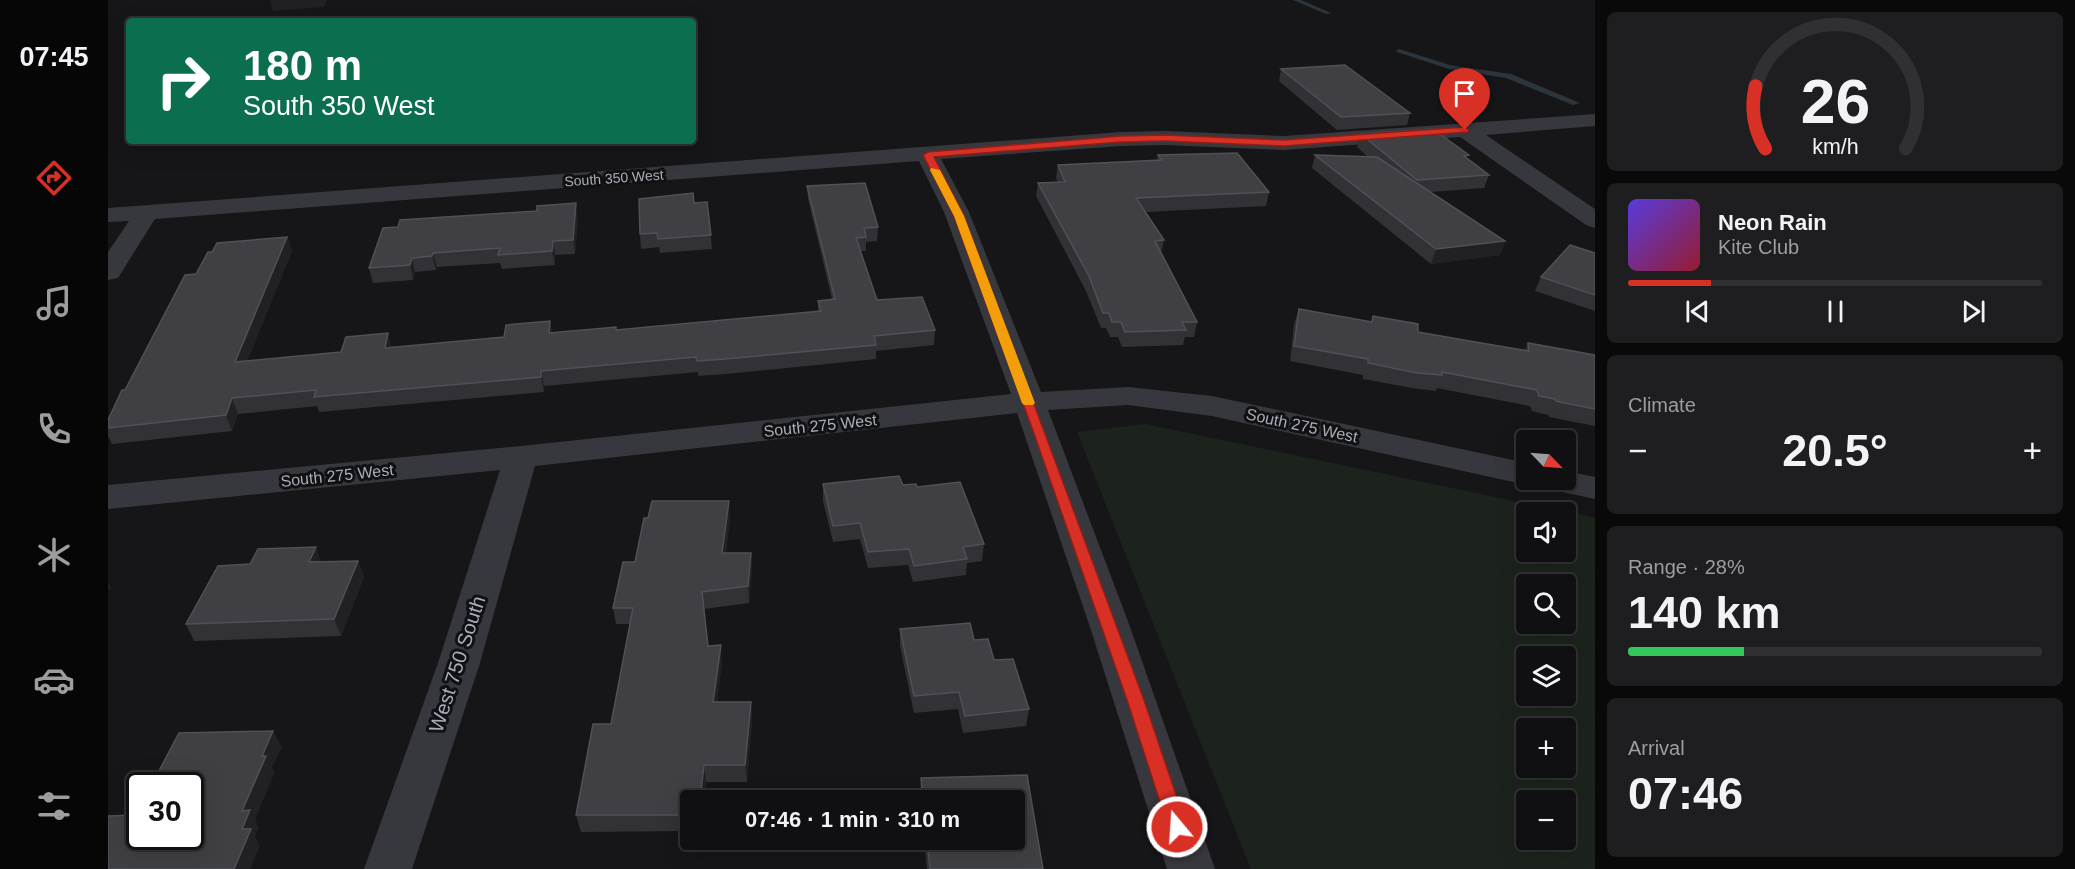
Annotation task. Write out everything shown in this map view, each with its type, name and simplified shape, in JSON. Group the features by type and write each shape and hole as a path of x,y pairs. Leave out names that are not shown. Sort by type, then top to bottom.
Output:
{"street":[{"name":"South 350 West","path":"108,215 1121,139 1165,138 1284,143 1595,120"},
{"path":"1465,130 1595,220"},
{"path":"928,155 959,216 1028,402 1136,700 1191,869"},
{"path":"108,272 147,212"},
{"name":"South 275 West","path":"108,497 521,457 1028,402 1128,396 1212,406 1516,472"},
{"name":"West 750 South","path":"388,869 459,663 521,457"},
{"path":"1576,484 1595,488"}],"shaded area":[{"path":"1145,424 1518,502 1516,502 1516,562 1576,562 1576,514 1595,518 1595,869 1251,869 1077,432"}],"building":[{"path":"1345,65 1410,113 1341,117 1281,69"},
{"path":"1433,129 1469,155 1464,156 1489,175 1417,180 1361,134"},
{"path":"1237,153 1269,192 1136,198 1164,240 1155,241 1197,322 1182,322 1186,330 1125,332 1121,322 1112,322 1109,313 1103,313 1089,276 1038,183 1065,182 1058,165 1162,160 1158,155"},
{"path":"1315,155 1377,157 1505,241 1436,249"},
{"path":"865,183 878,227 864,228 866,237 856,238 877,300 922,297 935,330 874,336 876,345 725,359 697,361 696,357 541,371 541,377 314,397 316,390 232,398 226,415 108,428 108,420 122,390 125,390 185,275 196,274 208,252 212,252 217,243 287,237 235,362 341,352 346,337 388,333 385,348 504,337 506,325 550,321 549,333 616,327 616,330 821,311 818,301 835,299 807,186"},
{"path":"693,193 694,203 707,202 711,235 658,239 657,233 640,234 639,199"},
{"path":"576,203 573,240 553,241 552,251 498,255 500,248 433,253 432,256 412,258 410,265 369,268 383,228 398,227 400,220 537,211 537,206"},
{"path":"1570,245 1595,253 1595,295 1541,277"},
{"path":"1299,309 1372,322 1373,316 1418,324 1418,332 1529,351 1528,343 1595,355 1595,409 1539,396 1537,390 1442,372 1442,375 1417,373 1368,363 1368,359 1294,346"},
{"path":"899,476 903,485 916,484 917,487 960,482 984,544 963,547 967,559 914,566 909,549 868,552 860,523 833,526 823,484"},
{"path":"652,501 729,501 722,553 751,553 748,586 702,592 708,646 721,645 713,702 751,702 745,765 704,765 701,790 680,790 680,815 576,815 593,724 611,724 633,608 613,608 623,562 635,562 644,518 648,518"},
{"path":"316,547 309,562 358,561 334,619 186,624 218,566 250,564 258,549"},
{"path":"970,623 974,640 988,639 994,660 1013,659 1029,709 965,716 959,692 914,696 900,629"},
{"path":"273,731 262,756 266,756 242,811 250,810 242,829 251,829 234,869 108,869 108,816 126,815 126,850 204,850 204,772 158,772 179,733"},
{"path":"1027,775 1043,869 930,869 928,850 1025,850 1025,790 922,790 921,778"}],"waterway":[{"path":"1296,0 1328,13"},
{"path":"1399,51 1449,67 1508,76 1576,103"}],"slow traffic":[{"path":"935,170 959,216 1029,403"}],"route":[{"path":"1177,827 1136,700 1038,428 959,216 928,155 1121,139 1165,138 1284,143 1465,130"}]}
